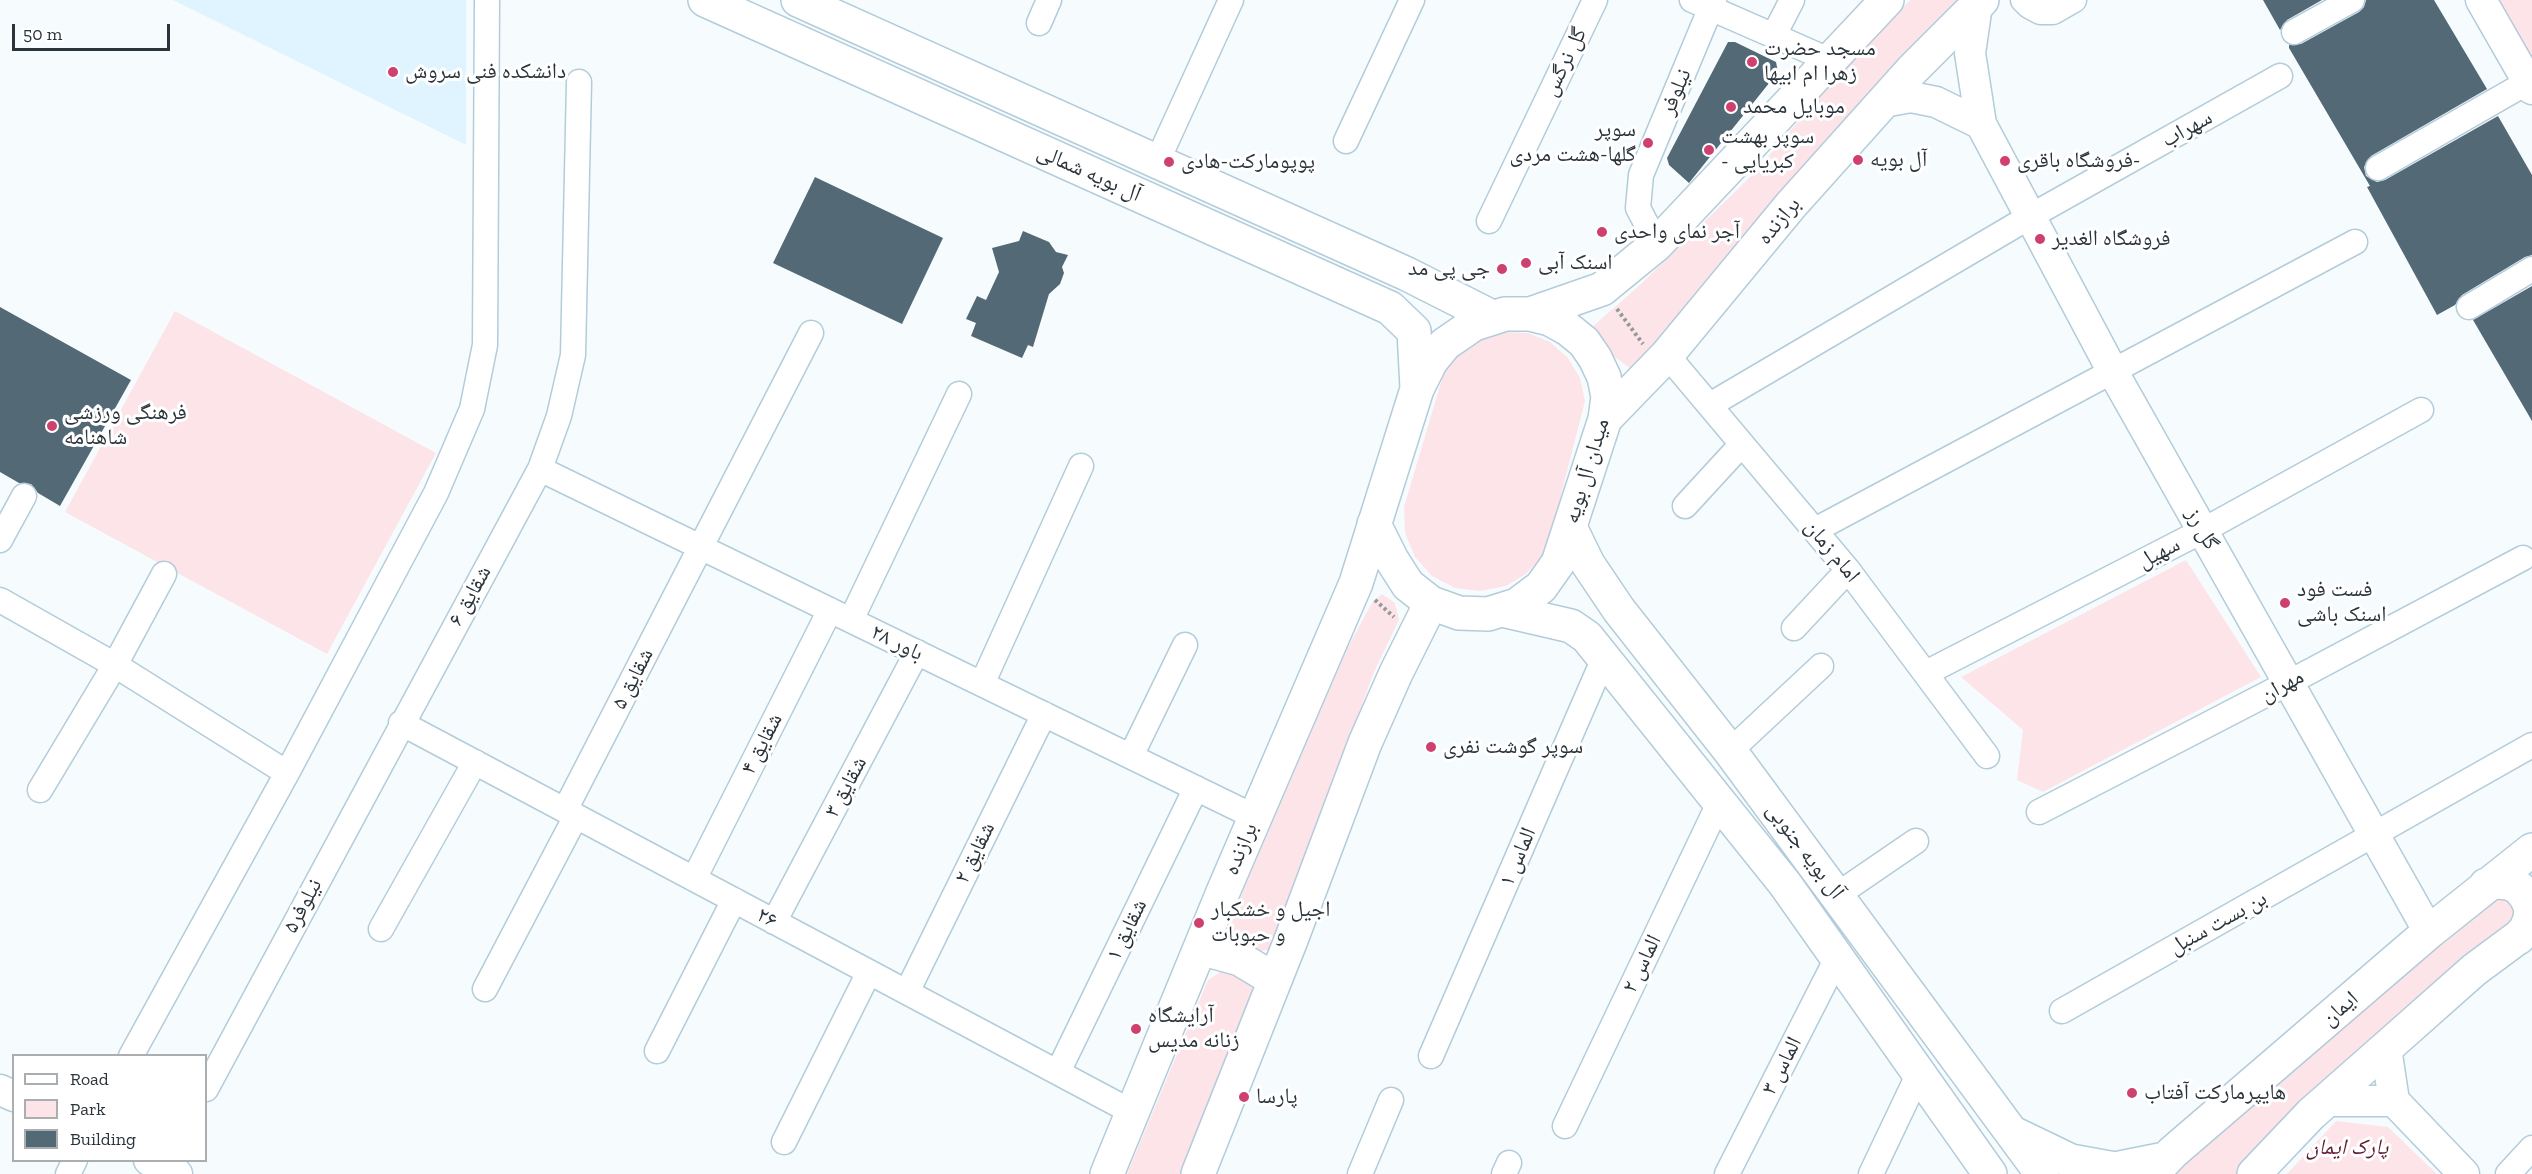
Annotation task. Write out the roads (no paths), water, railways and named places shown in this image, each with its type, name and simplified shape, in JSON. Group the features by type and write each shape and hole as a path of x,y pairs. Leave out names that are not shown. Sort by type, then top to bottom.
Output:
{"main road":[{"name":"آل بویه شمالی","path":"705,0 1390,308 1414,331 1417,389"},
{"name":"آل بویه شمالی","path":"798,0 1407,274 1492,317"},
{"path":"1530,314 1602,289 1657,244 1887,0"},
{"name":"برازنده","path":"1605,419 1662,360 1791,205 1912,69 1980,2"},
{"name":"میدان آل بویه","path":"1518,313 1530,314 1550,319 1568,329 1584,342 1595,358 1604,376 1608,397 1605,419 1558,563 1541,587 1517,605 1488,614 1459,613 1431,603 1408,585 1392,560 1374,524 1417,389 1431,361 1445,344 1474,324 1492,317 1518,313"},
{"name":"برازنده","path":"1107,1174 1255,817 1356,583 1374,524"},
{"name":"آل بویه جنوبی","path":"1570,527 1588,564 1619,610 1730,751 2042,1174"},
{"path":"1198,1174 1365,743 1431,603"},
{"name":"آل بویه جنوبی","path":"1502,610 1571,626 1587,637 1785,884 1990,1174"},
{"name":"ایمان","path":"2159,1167 2429,932 2532,850"},
{"path":"2254,1174 2326,1101 2474,970 2525,932 2530,919 2530,908 2519,888 2509,883 2497,882 2486,885"},
{"path":"1200,948 1240,959 1275,980"},
{"path":"2011,1132 2071,1161 2115,1168 2159,1167"}],"street":[{"path":"132,1054 287,773 436,493 472,409 485,345 487,0"},
{"path":"1039,23 1049,0"},
{"path":"1157,162 1231,0"},
{"path":"1346,141 1412,0"},
{"name":"گل نرگس","path":"1489,221 1595,0"},
{"path":"1774,35 1792,0"},
{"path":"2023,0 2040,12 2053,12 2074,0"},
{"path":"2294,32 2352,0"},
{"path":"2378,168 2530,86 2481,0"},
{"name":"گل رز","path":"1980,2 1970,53 1982,124 2113,372 2429,932"},
{"path":"1706,3 1829,60"},
{"name":"نیلوفر","path":"1657,244 1638,208 1641,175 1706,3"},
{"path":"835,59 855,26"},
{"name":"سهراب","path":"1710,405 2031,216 2280,76"},
{"name":"شقایق ۶","path":"401,723 540,469 559,416 573,355 579,82"},
{"path":"1883,102 1911,97 1936,102 1982,124"},
{"path":"1815,530 2355,242"},
{"path":"2469,307 2532,269"},
{"name":"شقایق ۵","path":"485,989 701,547 811,333"},
{"name":"امام زمان","path":"1662,360 1710,405 1848,570 1987,756"},
{"name":"شقایق ۴","path":"694,879 959,394"},
{"name":"سهیل","path":"1926,673 2202,531 2421,410"},
{"path":"1685,506 1742,444"},
{"path":"982,684 1081,466"},
{"name":"باور ۲۸","path":"540,469 1255,817"},
{"path":"0,540 24,496"},
{"name":"مهران","path":"2039,812 2523,558"},
{"path":"1794,628 1848,570"},
{"path":"40,790 115,665 164,574"},
{"path":"0,600 115,665 287,773"},
{"path":"1131,756 1185,645"},
{"name":"شقایق ۳","path":"774,922 917,652"},
{"name":"الماس ۱","path":"1431,1056 1604,658"},
{"path":"1730,751 1821,666"},
{"name":"شقایق ۲","path":"906,992 1044,714"},
{"name":"۲۶","path":"401,723 1132,1112"},
{"name":"نیلوفر۵","path":"207,1087 401,723"},
{"name":"بن بست سنبل","path":"2062,1011 2532,745"},
{"path":"381,929 475,762"},
{"name":"شقایق ۱","path":"1058,1072 1196,788"},
{"name":"الماس ۲","path":"1565,1126 1719,802"},
{"path":"1837,894 1916,841"},
{"path":"657,1051 734,900"},
{"name":"الماس ۳","path":"1727,1174 1837,958"},
{"path":"784,1142 869,972"},
{"path":"2386,1048 2394,1101 2464,1174"},
{"path":"1871,1174 1919,1073"},
{"path":"1360,1174 1391,1100"},
{"path":"2326,1101 2394,1101"},
{"path":"2508,1174 2532,1148"}],"place":[{"name":"مسجد حضرت زهرا ام ابیها","path":"1752,62"},
{"name":"دانشکده فنی سروش","path":"393,72"},
{"name":"موبایل محمد","path":"1731,107"},
{"name":"سوپر گلها-هشت مردی","path":"1648,143"},
{"name":"سوپر بهشت - کبریایی","path":"1709,150"},
{"name":"آل بویه","path":"1858,160"},
{"name":"فروشگاه باقری-","path":"2005,161"},
{"name":"پوپومارکت-هادی","path":"1169,162"},
{"name":"آجر نمای واحدی","path":"1602,232"},
{"name":"فروشگاه الغدیر","path":"2040,239"},
{"name":"اسنک آبی","path":"1526,263"},
{"name":"جی پی مد","path":"1502,269"},
{"name":"فرهنگی ورزشی شاهنامه","path":"52,426"},
{"name":"فست فود اسنک باشی","path":"2285,603"},
{"name":"سوپر گوشت نفری","path":"1431,747"},
{"name":"اجیل و خشکبار و حبوبات","path":"1199,923"},
{"name":"آرایشگاه زنانه مدیس","path":"1136,1029"},
{"name":"هایپرمارکت آفتاب","path":"2132,1093"},
{"name":"پارسا","path":"1244,1097"}],"park label":[{"name":"پارک ایمان","path":"2347,1148"}]}
